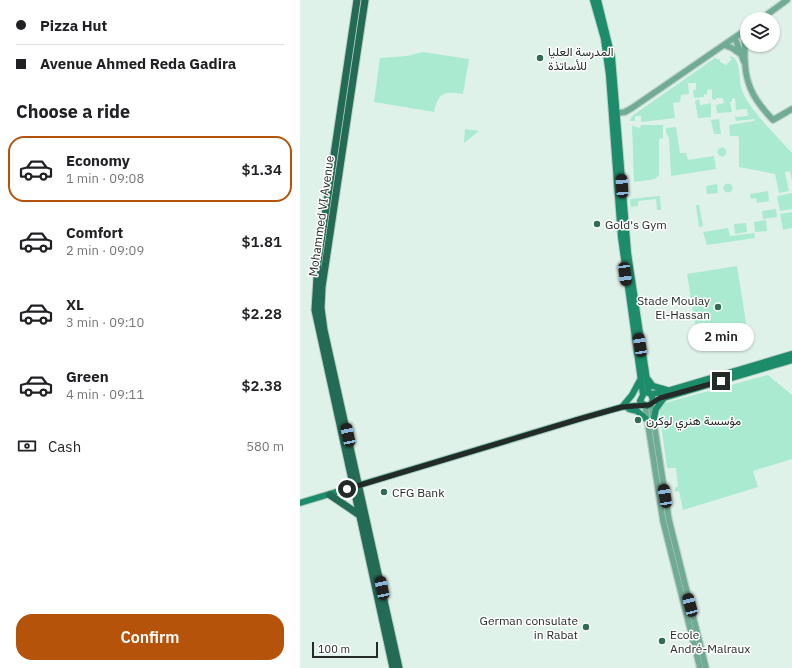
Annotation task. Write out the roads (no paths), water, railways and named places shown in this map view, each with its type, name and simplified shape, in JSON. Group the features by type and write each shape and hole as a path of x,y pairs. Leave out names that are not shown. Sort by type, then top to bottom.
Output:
{"main road":[{"path":"357,0 318,262 314,302 316,325 356,487 358,514 393,668"},
{"name":"Mohammed VI Avenue","path":"365,0 321,301 323,326 356,487 399,668"},
{"path":"593,0 606,52 614,114"},
{"path":"598,0 611,52 621,237 646,394 653,398 648,404"},
{"path":"622,407 646,394 668,390 792,354"},
{"path":"300,503 548,428 622,407 648,404 792,360"},
{"path":"622,407 643,378"},
{"path":"643,378 654,386 668,390"},
{"path":"646,394 640,400 648,404"},
{"path":"653,423 656,409 664,398"},
{"path":"622,407 637,411 646,419"},
{"path":"330,495 358,514"}],"street":[{"path":"771,12 787,0"},
{"path":"614,114 632,108 740,34"},
{"path":"735,38 745,64"},
{"path":"724,45 732,48 740,54"},
{"path":"745,52 747,78 754,98 773,120 792,109"},
{"path":"648,404 646,419 663,521 700,668"},
{"path":"648,404 653,423 672,535 706,668"}],"place":[{"name":"المدرسة العليا للأساتذة","path":"540,58"},
{"name":"Gold's Gym","path":"597,224"},
{"name":"Stade Moulay El-Hassan","path":"718,307"},
{"name":"مؤسسة هنري لوكرن","path":"638,420"},
{"name":"CFG Bank","path":"384,492"},
{"name":"German consulate in Rabat","path":"586,627"},
{"name":"Ecole André-Malraux","path":"662,641"}]}
